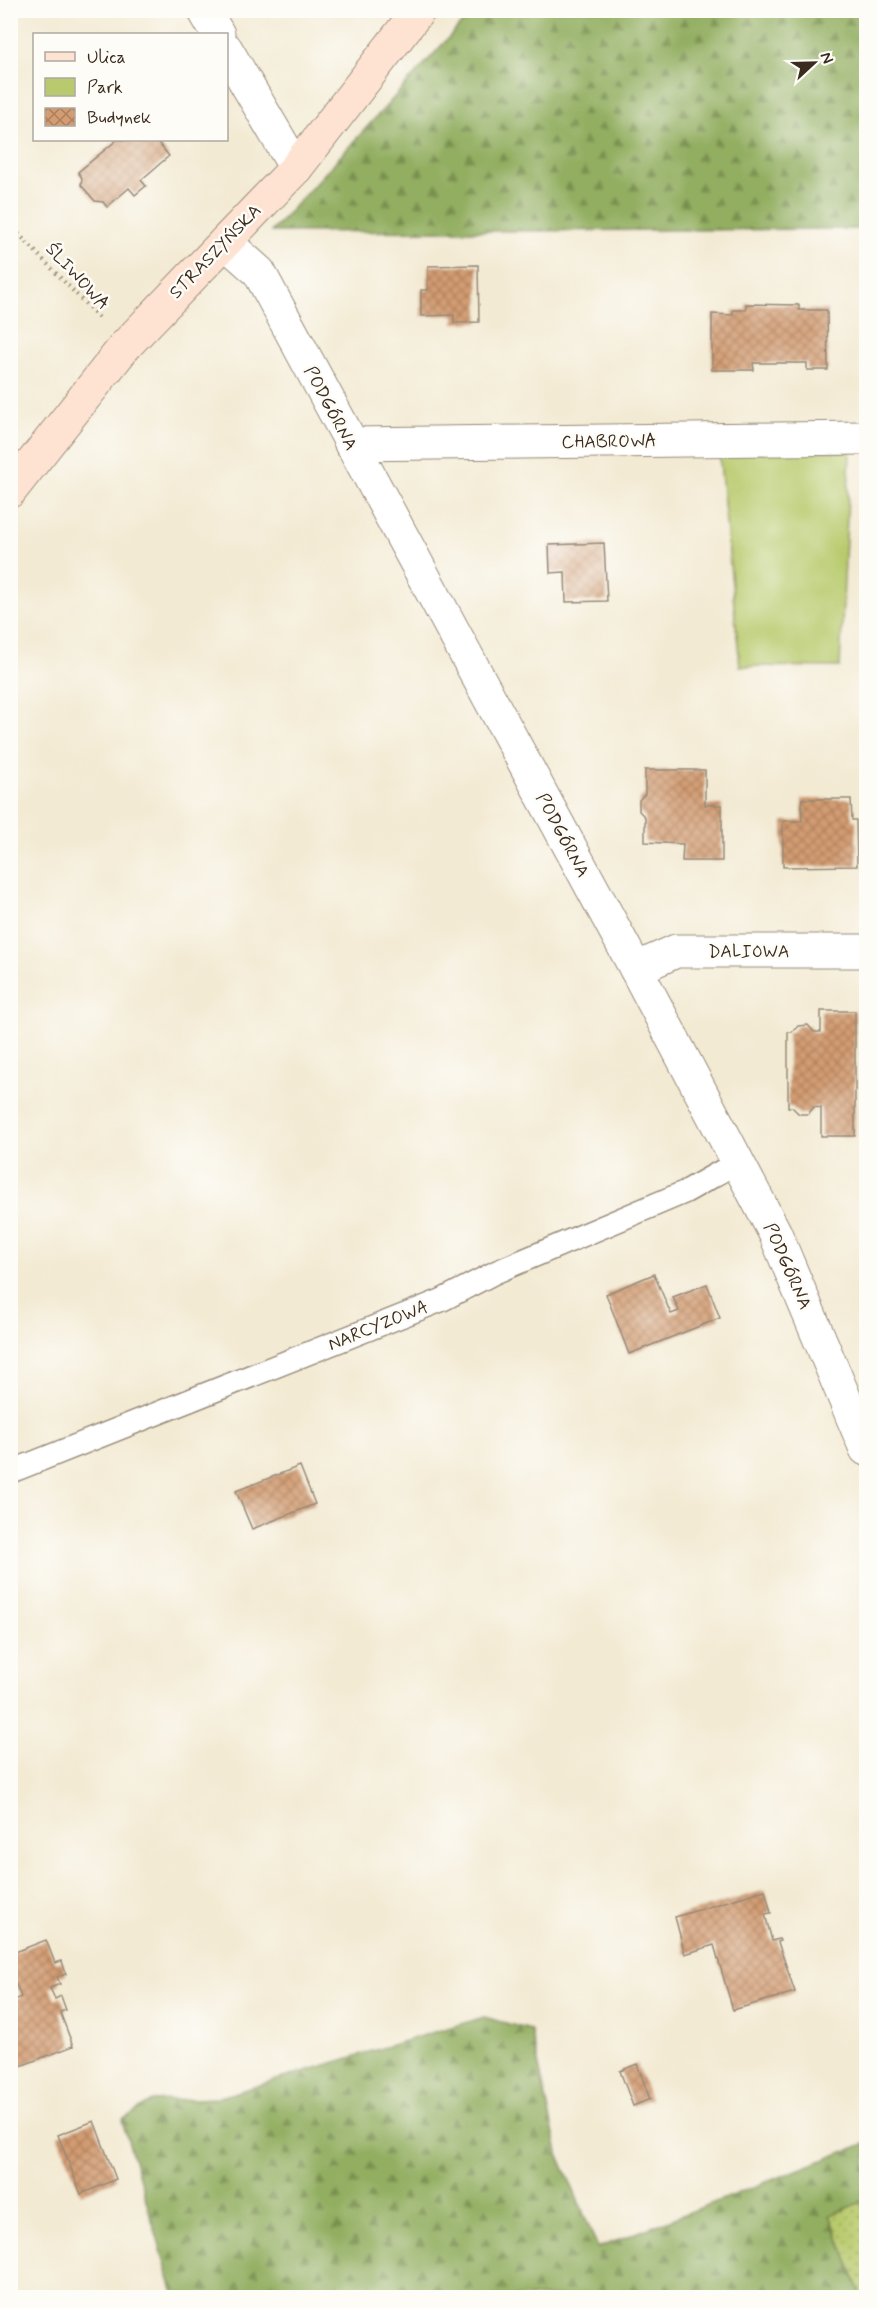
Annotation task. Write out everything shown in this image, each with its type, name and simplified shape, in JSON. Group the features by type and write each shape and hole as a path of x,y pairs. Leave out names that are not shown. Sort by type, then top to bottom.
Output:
{"street":[{"path":"204,10 217,33"},
{"name":"STRASZYŃSKA","path":"10,491 125,346 296,168 419,10"},
{"path":"228,52 296,168"},
{"name":"PODGÓRNA","path":"225,242 259,272 636,969 775,1233 867,1449"},
{"name":"CHABROWA","path":"351,444 867,438"},
{"name":"DALIOWA","path":"636,969 676,951 867,951"}],"lane":[{"name":"NARCYZOWA","path":"10,1472 442,1300 496,1272 685,1192 738,1162"}],"path":[{"name":"ŚLIWOWA","path":"10,225 125,346"}],"green space":[{"path":"474,10 866,11 866,229 271,232"},
{"path":"850,451 840,667 740,666 719,452"},
{"path":"484,2017 531,2030 558,2153 598,2248 866,2143 866,2200 830,2215 862,2297 175,2297 122,2120 152,2101 217,2098"},
{"path":"866,2200 866,2297 862,2297 830,2215"}],"building":[{"path":"116,141 157,141 169,156 141,180 146,186 135,195 129,188 107,207 103,202 95,201 81,185 82,178 78,172"},
{"path":"478,265 479,322 454,323 454,315 421,316 421,290 428,290 428,266"},
{"path":"746,304 799,305 799,310 827,310 828,370 807,370 807,363 753,363 754,370 712,370 712,314 733,315 733,310 746,310"},
{"path":"604,543 607,601 566,602 565,572 550,573 549,545"},
{"path":"645,770 705,770 705,805 722,805 722,861 682,861 683,844 645,842 645,817 639,811 639,800 645,794"},
{"path":"802,799 851,799 852,820 856,820 857,866 783,867 783,821 802,821"},
{"path":"821,1011 855,1011 855,1136 821,1136 821,1108 814,1107 808,1114 799,1114 792,1107 788,1107 788,1032 792,1032 798,1026 808,1025 814,1032 821,1032"},
{"path":"654,1274 671,1314 679,1311 673,1297 707,1284 720,1318 629,1354 606,1294"},
{"path":"300,1466 315,1504 252,1529 236,1491"},
{"path":"765,1890 771,1913 765,1914 772,1941 779,1939 780,1941 778,1942 795,1992 733,2010 714,1945 685,1954 675,1917"},
{"path":"46,1940 55,1963 62,1961 66,1974 57,1977 60,1984 50,1988 55,1999 61,1996 66,2010 60,2012 73,2046 10,2070 10,2002 21,1997 10,1969 10,1954"},
{"path":"637,2064 650,2099 633,2106 620,2071"},
{"path":"94,2121 116,2179 81,2194 58,2135"}]}
